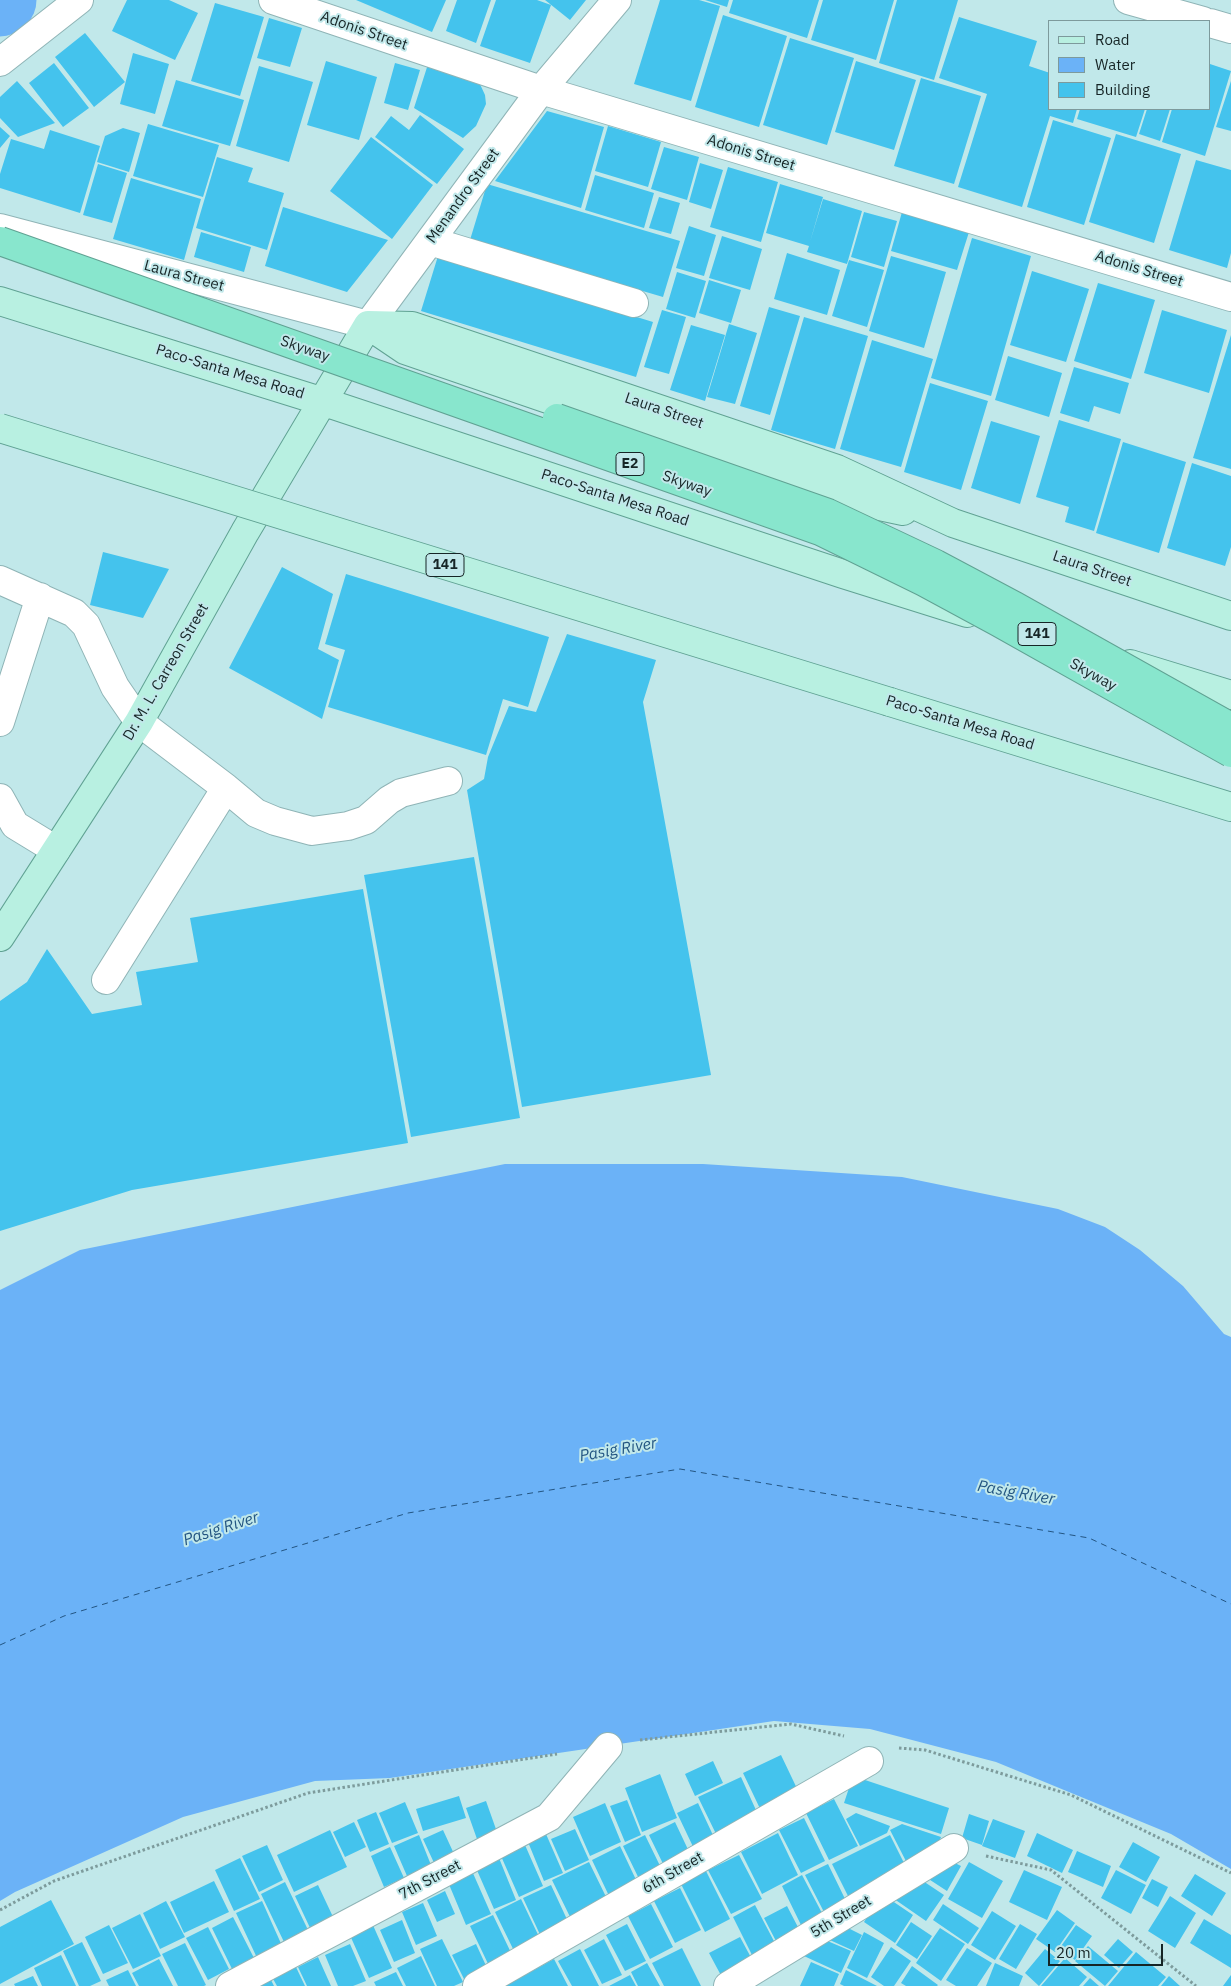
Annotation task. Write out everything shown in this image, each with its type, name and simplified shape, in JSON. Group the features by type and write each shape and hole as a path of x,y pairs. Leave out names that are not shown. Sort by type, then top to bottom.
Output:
{"highway":[{"name":"Skyway","path":"0,224 828,512 936,564 1016,606 1231,727"},
{"name":"Skyway","path":"0,241 820,531 990,617 1231,752"}],"main road":[{"name":"Paco-Santa Mesa Road","path":"0,301 324,402 842,574 1231,695"},
{"name":"Laura Street","path":"368,325 405,350 585,384 791,453 838,469 953,523"},
{"name":"Menandro Street","path":"324,402 368,325"},
{"name":"Laura Street","path":"488,365 577,409 672,443 828,495 953,523 1231,616"},
{"path":"577,409 585,384"},
{"name":"Dr. M. L. Carreon Street","path":"0,937 139,722 245,532 324,402"},
{"path":"672,443 681,417"},
{"name":"Paco-Santa Mesa Road","path":"0,428 1231,808"},
{"path":"782,479 791,453"}],"street":[{"path":"0,62 78,0"},
{"name":"Adonis Street","path":"273,0 541,90 1231,297"},
{"name":"Menandro Street","path":"368,325 541,90 617,0"},
{"path":"1128,0 1199,20"},
{"path":"1211,23 1231,29"},
{"name":"Laura Street","path":"0,228 368,325"},
{"path":"430,241 634,304"},
{"path":"0,580 74,613 86,625 115,687 139,722 256,813 275,821 312,831 348,826 366,820 389,800 401,793 448,781"},
{"path":"0,722 40,597"},
{"path":"106,980 226,788"},
{"path":"0,798 15,825 56,850"},
{"name":"7th Street","path":"230,1986 549,1817 608,1747"},
{"name":"6th Street","path":"477,1986 869,1761"},
{"name":"5th Street","path":"728,1986 954,1848"}],"path":[{"path":"0,1910 54,1881 308,1793 608,1747 641,1739 791,1724 848,1737"},
{"path":"869,1761 895,1748 925,1750 1070,1795 1231,1872"},
{"path":"954,1848 1051,1870 1196,1986"}],"water":[{"name":"Pasig River","path":"505,1164 703,1164 902,1177 1058,1209 1105,1227 1140,1250 1183,1286 1224,1334 1231,1337 1231,1869 1171,1834 996,1762 870,1729 774,1721 390,1778 315,1781 183,1817 15,1892 0,1901 0,1290 80,1250"}],"building":[{"path":"127,0 169,0 198,13 175,60 112,31"},
{"path":"356,0 446,0 432,32"},
{"path":"457,0 491,0 476,43 446,31"},
{"path":"496,0 537,0 551,5 530,63 480,46"},
{"path":"545,0 586,0 570,20"},
{"path":"660,0 699,0 720,6 691,101 634,84"},
{"path":"705,0 729,0 727,7"},
{"path":"733,0 819,0 807,38 729,13"},
{"path":"823,0 894,0 876,60 811,40"},
{"path":"897,0 958,0 934,80 879,63"},
{"path":"215,3 264,17 240,96 191,81"},
{"path":"723,15 787,36 759,127 695,107"},
{"path":"959,17 1037,41 1029,66 1048,72 1048,110 1077,110 1073,123 1050,116 1022,207 958,187 987,94 939,78"},
{"path":"269,18 302,28 290,67 257,58"},
{"path":"85,33 125,82 94,107 55,57"},
{"path":"790,38 854,58 827,145 763,125"},
{"path":"133,53 169,64 155,114 120,104"},
{"path":"326,61 377,77 359,140 307,125"},
{"path":"429,61 479,82 485,95 486,104 476,126 463,138 414,108"},
{"path":"856,61 916,80 894,150 835,132"},
{"path":"54,63 89,108 63,127 29,83"},
{"path":"395,63 420,70 408,110 384,103"},
{"path":"1211,64 1231,71 1205,156 1162,142 1172,110 1211,110"},
{"path":"259,66 313,82 289,162 236,146"},
{"path":"921,78 981,96 954,184 894,166"},
{"path":"176,80 244,100 230,146 162,126"},
{"path":"17,81 55,123 18,137 0,118 0,97"},
{"path":"1231,81 1231,131 1216,127"},
{"path":"1080,110 1145,110 1136,137 1077,119"},
{"path":"1147,110 1170,110 1160,141 1139,134"},
{"path":"547,111 604,127 581,208 495,181"},
{"path":"420,115 464,149 437,184 375,137 391,116 409,130"},
{"path":"1053,120 1111,138 1084,225 1027,207"},
{"path":"148,124 219,145 203,197 133,176"},
{"path":"608,126 661,142 648,187 595,171"},
{"path":"0,127 10,136 0,148"},
{"path":"123,128 140,133 129,172 97,162 105,136"},
{"path":"50,130 100,146 80,213 0,188 0,174 11,139 44,149"},
{"path":"1116,134 1181,154 1154,243 1089,222"},
{"path":"371,137 433,185 392,239 330,191"},
{"path":"664,147 699,157 687,200 651,189"},
{"path":"217,157 253,168 248,182 284,193 267,250 196,228"},
{"path":"1196,160 1231,170 1231,253 1227,268 1169,250"},
{"path":"700,163 723,170 711,209 689,202"},
{"path":"98,164 127,173 112,223 83,215"},
{"path":"728,167 778,182 761,242 710,227"},
{"path":"595,175 654,193 644,228 585,210"},
{"path":"131,178 201,199 184,260 113,239"},
{"path":"487,184 680,241 663,297 470,240"},
{"path":"780,184 823,197 810,242 823,199 862,211 847,264 807,252 809,246 766,233"},
{"path":"659,197 680,203 671,234 649,228"},
{"path":"283,207 388,240 347,292 265,266"},
{"path":"864,212 897,221 884,267 851,257"},
{"path":"902,212 969,232 957,270 891,251"},
{"path":"689,226 716,235 704,276 676,268"},
{"path":"201,232 251,247 244,272 194,257"},
{"path":"722,236 762,249 750,290 709,278"},
{"path":"972,238 1031,256 991,396 931,378"},
{"path":"787,253 840,270 827,315 774,299"},
{"path":"438,256 653,322 636,377 421,311"},
{"path":"891,256 946,272 924,348 869,331"},
{"path":"849,260 884,270 867,327 832,316"},
{"path":"1032,271 1089,289 1066,362 1010,345"},
{"path":"677,272 706,281 695,318 666,309"},
{"path":"709,280 741,290 731,323 699,313"},
{"path":"1098,283 1155,300 1131,379 1074,361"},
{"path":"769,307 800,316 770,415 740,406"},
{"path":"662,310 686,317 669,374 644,367"},
{"path":"1162,310 1227,330 1209,393 1144,373"},
{"path":"804,317 868,336 835,449 771,430"},
{"path":"729,324 757,333 735,404 707,397"},
{"path":"691,325 725,335 705,401 670,390"},
{"path":"1231,335 1231,469 1193,458"},
{"path":"872,340 933,359 901,467 840,449"},
{"path":"1008,356 1062,373 1049,417 995,400"},
{"path":"1074,367 1129,383 1120,414 1094,406 1089,422 1060,413"},
{"path":"930,383 988,401 961,490 904,472"},
{"path":"1059,420 1121,439 1094,531 1065,522 1069,507 1036,497"},
{"path":"991,421 1040,436 1020,504 971,488"},
{"path":"1123,442 1186,462 1159,553 1096,533"},
{"path":"1192,463 1231,476 1231,547 1225,566 1167,548"},
{"path":"103,552 169,569 143,618 90,605"},
{"path":"282,567 333,594 318,649 339,660 322,719 229,668"},
{"path":"346,574 549,637 528,707 503,699 486,755 328,707 345,650 325,644"},
{"path":"567,634 656,660 643,702 711,1075 522,1107 467,790 484,779 488,757 509,706 536,712"},
{"path":"474,857 520,1118 411,1137 364,875"},
{"path":"363,889 408,1143 132,1190 0,1231 0,1001 27,982 47,949 92,1014 142,1005 136,972 198,962 190,918"},
{"path":"781,1755 802,1799 764,1817 743,1773"},
{"path":"713,1761 723,1783 695,1796 685,1774"},
{"path":"660,1774 677,1818 642,1832 625,1788"},
{"path":"853,1776 949,1808 941,1834 844,1803"},
{"path":"741,1777 760,1819 718,1838 698,1797"},
{"path":"459,1796 466,1818 423,1831 416,1809"},
{"path":"834,1799 858,1846 829,1860 806,1813"},
{"path":"627,1800 641,1835 625,1842 610,1806"},
{"path":"486,1801 497,1832 477,1839 466,1808"},
{"path":"405,1802 418,1833 392,1843 379,1813"},
{"path":"605,1803 621,1842 590,1856 573,1817"},
{"path":"698,1803 718,1846 697,1855 677,1813"},
{"path":"376,1812 389,1844 370,1852 357,1820"},
{"path":"856,1813 890,1826 887,1833 860,1846 846,1819"},
{"path":"969,1814 989,1821 982,1845 962,1838"},
{"path":"804,1818 825,1861 801,1873 779,1830"},
{"path":"993,1819 1025,1831 1015,1858 982,1846"},
{"path":"354,1822 366,1847 345,1857 333,1832"},
{"path":"675,1822 693,1860 667,1872 649,1835"},
{"path":"902,1824 941,1837 933,1858 910,1869 890,1830"},
{"path":"575,1829 589,1860 565,1871 551,1839"},
{"path":"330,1830 347,1867 294,1892 277,1855"},
{"path":"443,1830 455,1856 435,1865 423,1839"},
{"path":"778,1833 798,1875 762,1894 741,1852"},
{"path":"1037,1833 1073,1850 1062,1873 1027,1856"},
{"path":"546,1834 563,1873 544,1881 528,1842"},
{"path":"419,1835 431,1865 407,1876 394,1846"},
{"path":"645,1835 663,1872 641,1883 623,1846"},
{"path":"890,1835 908,1871 850,1900 832,1864"},
{"path":"1133,1842 1160,1857 1146,1882 1119,1867"},
{"path":"267,1845 283,1880 259,1892 242,1856"},
{"path":"525,1845 543,1886 519,1897 501,1856"},
{"path":"620,1846 638,1884 610,1898 592,1860"},
{"path":"390,1847 404,1878 384,1887 371,1856"},
{"path":"1077,1851 1111,1866 1103,1887 1068,1872"},
{"path":"739,1855 762,1899 731,1914 708,1870"},
{"path":"240,1858 260,1899 234,1911 215,1870"},
{"path":"499,1858 516,1900 494,1909 476,1868"},
{"path":"947,1859 961,1866 947,1891 924,1876"},
{"path":"589,1862 610,1905 573,1923 552,1880"},
{"path":"969,1862 1003,1881 982,1918 948,1899"},
{"path":"828,1864 847,1903 825,1914 805,1875"},
{"path":"1024,1870 1062,1887 1047,1920 1009,1902"},
{"path":"1116,1870 1146,1885 1131,1914 1101,1898"},
{"path":"472,1871 491,1914 466,1925 448,1882"},
{"path":"706,1871 730,1919 705,1932 681,1884"},
{"path":"1195,1874 1226,1893 1212,1916 1181,1896"},
{"path":"802,1875 823,1915 801,1925 782,1886"},
{"path":"920,1879 944,1895 926,1921 887,1894"},
{"path":"1152,1879 1168,1887 1158,1907 1142,1898"},
{"path":"214,1881 229,1912 184,1933 170,1902"},
{"path":"285,1882 308,1930 284,1942 261,1894"},
{"path":"318,1885 334,1919 311,1930 295,1896"},
{"path":"551,1885 571,1928 543,1941 523,1898"},
{"path":"680,1888 701,1930 675,1943 654,1901"},
{"path":"445,1891 455,1914 437,1922 427,1900"},
{"path":"882,1894 913,1915 895,1943 864,1922"},
{"path":"1170,1896 1196,1913 1175,1948 1148,1931"},
{"path":"521,1899 542,1943 516,1955 495,1912"},
{"path":"51,1900 74,1944 0,1984 0,1927"},
{"path":"166,1901 185,1937 160,1949 143,1913"},
{"path":"262,1901 283,1948 258,1960 236,1913"},
{"path":"423,1903 437,1936 416,1945 402,1912"},
{"path":"651,1904 673,1947 650,1959 628,1916"},
{"path":"943,1904 979,1928 968,1944 933,1920"},
{"path":"755,1905 776,1945 753,1957 733,1917"},
{"path":"787,1906 800,1931 777,1943 764,1918"},
{"path":"1057,1910 1075,1923 1055,1952 1036,1939"},
{"path":"992,1911 1016,1926 995,1960 971,1945"},
{"path":"140,1914 161,1956 133,1969 112,1928"},
{"path":"493,1915 514,1959 491,1970 470,1926"},
{"path":"233,1917 255,1960 233,1971 212,1928"},
{"path":"1204,1919 1231,1935 1231,1968 1190,1943"},
{"path":"402,1920 415,1953 394,1962 380,1930"},
{"path":"911,1922 932,1936 917,1959 896,1945"},
{"path":"372,1923 392,1968 369,1978 349,1933"},
{"path":"627,1924 646,1961 625,1971 606,1935"},
{"path":"840,1924 862,1935 854,1951 821,1936"},
{"path":"1020,1924 1037,1934 1016,1969 999,1959"},
{"path":"109,1925 128,1963 103,1974 85,1937"},
{"path":"1076,1925 1092,1936 1075,1960 1059,1949"},
{"path":"208,1927 229,1969 208,1980 186,1938"},
{"path":"940,1928 965,1944 941,1981 916,1963"},
{"path":"864,1932 884,1943 867,1978 847,1968"},
{"path":"740,1937 755,1965 724,1981 709,1953"},
{"path":"818,1937 851,1951 841,1973 793,1951"},
{"path":"442,1939 463,1982 454,1986 437,1986 420,1949"},
{"path":"604,1939 622,1975 602,1984 584,1950"},
{"path":"1118,1939 1133,1952 1119,1968 1104,1955"},
{"path":"82,1942 101,1981 90,1986 79,1986 63,1951"},
{"path":"185,1943 206,1985 204,1986 178,1986 162,1954"},
{"path":"350,1944 366,1981 353,1986 338,1986 325,1955"},
{"path":"476,1944 488,1970 465,1981 452,1955"},
{"path":"1088,1946 1118,1971 1105,1986 1075,1961"},
{"path":"891,1947 911,1961 894,1986 884,1986 871,1977"},
{"path":"682,1948 701,1986 664,1986 652,1963"},
{"path":"967,1948 992,1963 977,1986 956,1986 946,1980"},
{"path":"580,1949 599,1986 572,1986 558,1961"},
{"path":"1045,1949 1060,1961 1039,1986 1025,1973"},
{"path":"1136,1952 1166,1977 1158,1986 1108,1986"},
{"path":"61,1955 76,1986 42,1986 34,1968"},
{"path":"421,1956 435,1986 406,1986 397,1968"},
{"path":"318,1957 331,1986 307,1986 298,1967"},
{"path":"1065,1958 1087,1977 1079,1986 1041,1986"},
{"path":"159,1959 173,1986 139,1986 132,1973"},
{"path":"554,1959 568,1986 505,1986"},
{"path":"811,1962 839,1974 834,1986 800,1986"},
{"path":"647,1963 660,1986 638,1986 631,1972"},
{"path":"995,1963 1023,1976 1019,1986 986,1986"},
{"path":"295,1965 305,1986 277,1986 272,1977"},
{"path":"912,1966 938,1985 906,1986 901,1983"},
{"path":"128,1970 136,1986 109,1986 106,1980"},
{"path":"846,1970 877,1986 844,1986 840,1984"},
{"path":"396,1972 403,1986 376,1986 374,1982"},
{"path":"630,1975 636,1986 609,1986"},
{"path":"1231,1975 1231,1986 1223,1986"},
{"path":"33,1976 38,1986 15,1986 14,1984"},
{"path":"1169,1976 1180,1986 1161,1986"},
{"path":"1090,1978 1099,1986 1083,1986"},
{"path":"271,1980 274,1986 258,1986"}],"ferry route":[{"path":"0,1645 64,1616 408,1513 680,1469 1089,1538 1231,1604"}]}
